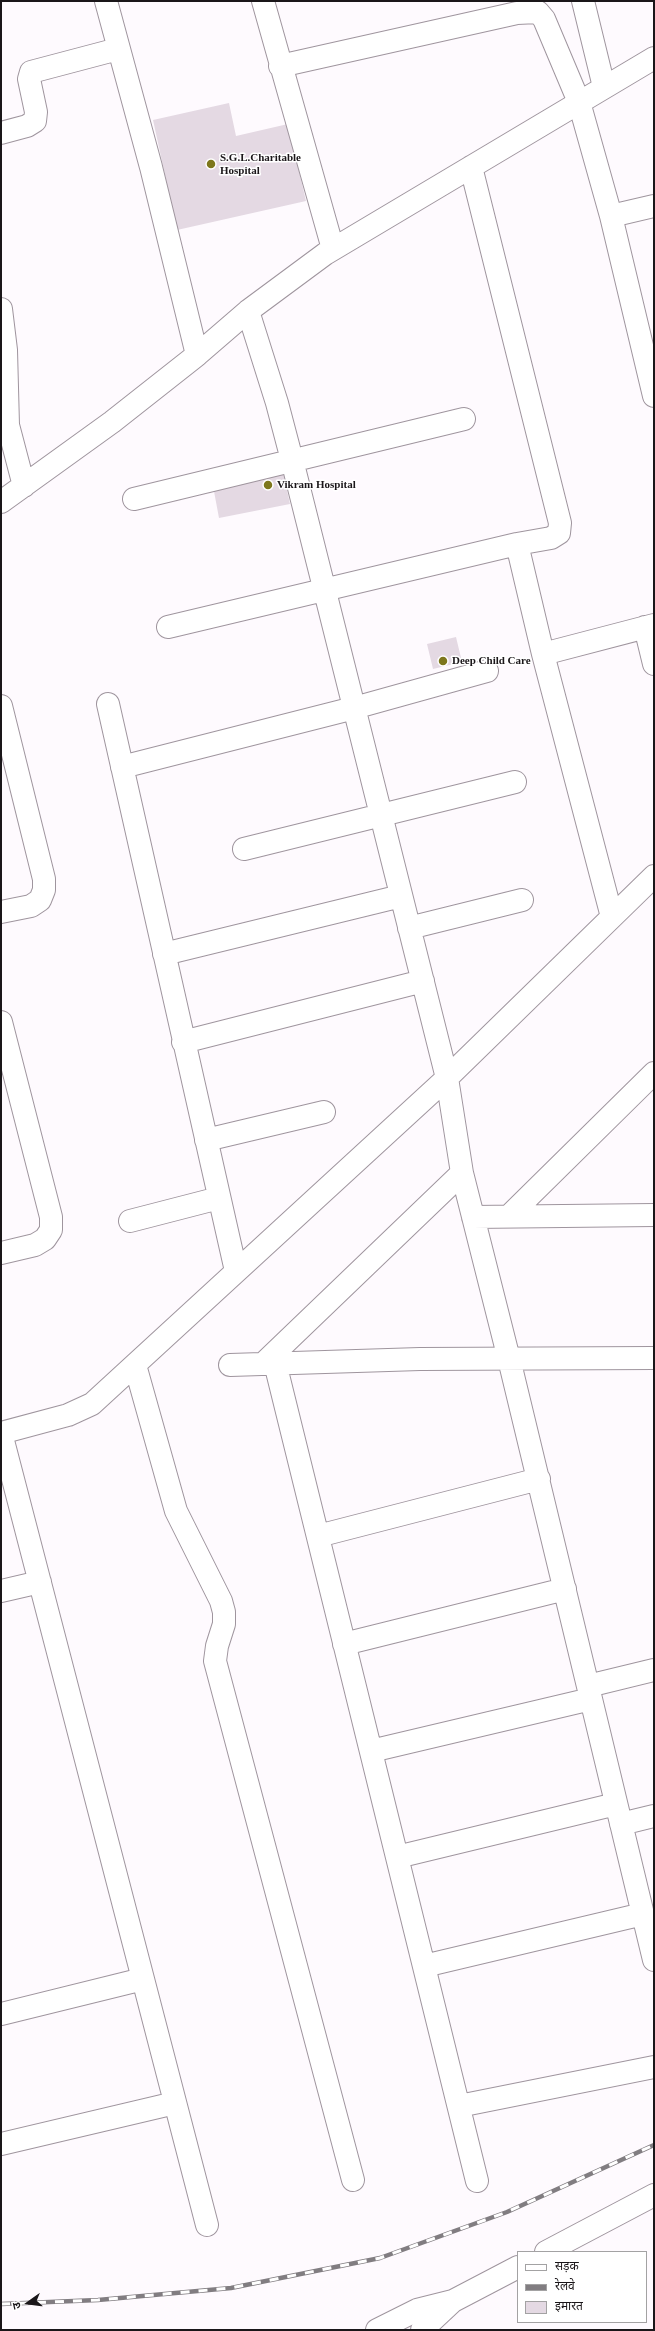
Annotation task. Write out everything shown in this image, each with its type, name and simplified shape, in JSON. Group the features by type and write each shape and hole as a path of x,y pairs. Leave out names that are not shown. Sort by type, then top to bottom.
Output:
{"street":[{"path":"106,1 151,167 197,355"},
{"path":"263,1 280,66 333,249"},
{"path":"583,1 604,88"},
{"path":"280,66 529,11 538,12 544,19 579,102 611,216 654,396"},
{"path":"1,133 27,126 35,121 36,112 29,79 31,72 118,49"},
{"path":"1,502 112,422 197,355 248,311 333,249 654,58"},
{"path":"168,627 517,544 551,538 559,533 560,522 471,167"},
{"path":"611,216 654,206"},
{"path":"1,309 6,350 8,425 24,486"},
{"path":"248,311 277,403 292,460 447,1078 462,1173 509,1358 654,1960"},
{"path":"134,499 464,419"},
{"path":"517,544 543,654 612,917"},
{"path":"543,654 650,626 654,664"},
{"path":"122,767 354,708 487,671"},
{"path":"108,704 183,1042 236,1271"},
{"path":"1,706 44,879 44,890 40,900 31,906 1,912"},
{"path":"244,849 515,782"},
{"path":"207,2225 1,1433 68,1415 92,1404 447,1078 654,876"},
{"path":"164,954 401,896"},
{"path":"409,928 522,900"},
{"path":"183,1042 423,981"},
{"path":"1,1022 8,1082 51,1218 51,1230 45,1239 35,1245 1,1253"},
{"path":"509,1216 654,1073"},
{"path":"206,1140 324,1112"},
{"path":"269,1364 462,1173"},
{"path":"130,1221 219,1198"},
{"path":"473,1217 654,1215"},
{"path":"230,1365 420,1359 654,1358"},
{"path":"269,1364 318,1536 477,2181"},
{"path":"135,1365 176,1511 221,1601 224,1612 224,1624 217,1646 215,1661 353,2180"},
{"path":"318,1536 538,1479"},
{"path":"1,1591 40,1582"},
{"path":"344,1644 565,1589"},
{"path":"371,1751 590,1693 654,1670"},
{"path":"397,1857 619,1814 654,1816"},
{"path":"424,1966 643,1914"},
{"path":"1,2014 143,1979"},
{"path":"458,2106 654,2067"},
{"path":"1,2144 175,2103"},
{"path":"548,2251 653,2198"},
{"path":"422,2330 454,2301 517,2268"},
{"path":"377,2330 416,2310 454,2301"}],"building":[{"path":"229,103 236,136 288,124 306,201 177,230 153,120"},
{"path":"283,472 290,504 219,518 213,486"},
{"path":"456,637 462,662 433,669 427,644"}],"railway":[{"path":"1,2304 98,2300 231,2288 380,2258 507,2212 654,2145"}],"place":[{"name":"S.G.L.Charitable Hospital","path":"211,164"},
{"name":"Vikram Hospital","path":"268,485"},
{"name":"Deep Child Care","path":"443,661"}]}
